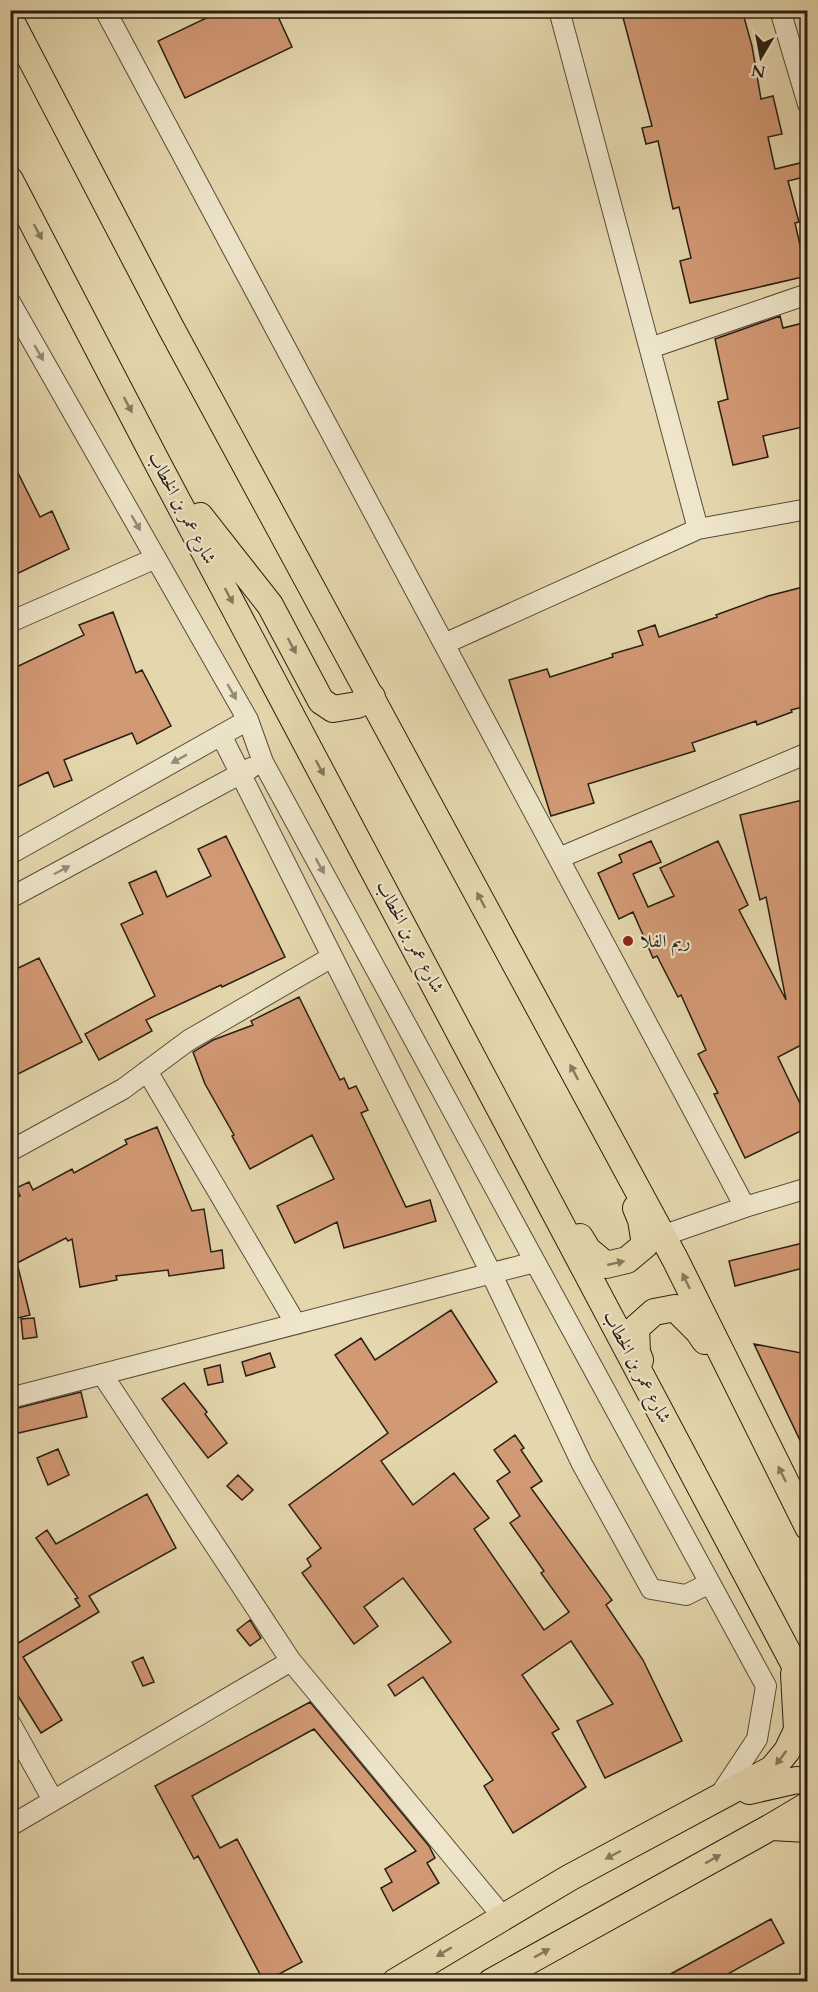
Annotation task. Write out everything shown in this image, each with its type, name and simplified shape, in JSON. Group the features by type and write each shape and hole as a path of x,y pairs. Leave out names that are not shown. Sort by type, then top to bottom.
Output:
{"main road":[{"path":"10,19 170,326 662,1236 807,1527"},
{"name":"شارع عمر بن الخطاب","path":"10,180 158,464 793,1662 807,1694"},
{"path":"158,464 270,605 321,701 333,709 357,705 372,697"},
{"path":"528,1160 588,1250 606,1265 627,1260 645,1245 641,1220 594,1108"},
{"path":"689,1465 637,1352 636,1328 654,1312 675,1308 698,1331 753,1417"},
{"path":"395,1982 568,1878 772,1769 786,1751 797,1730 793,1662"},
{"path":"718,1798 797,1780 807,1782"},
{"path":"491,1982 807,1805"},
{"path":"771,1827 807,1829"}],"street":[{"path":"105,10 745,1207"},
{"path":"559,10 698,529"},
{"path":"780,10 807,104"},
{"path":"650,348 807,294"},
{"path":"10,302 248,720 263,762 766,1686 757,1739 718,1798"},
{"path":"444,644 698,529 807,509"},
{"path":"10,622 156,558"},
{"path":"10,854 248,720"},
{"path":"221,735 491,1273 582,1464 651,1589 686,1595 710,1583"},
{"path":"559,858 807,753"},
{"path":"10,898 263,762"},
{"path":"10,1150 123,1089 189,1040 332,957"},
{"path":"147,1071 296,1324"},
{"path":"662,1236 807,1188"},
{"path":"10,1398 535,1262"},
{"path":"102,1374 291,1661 503,1917"},
{"path":"10,1826 291,1661"},
{"path":"10,1723 53,1800"}],"building":[{"path":"223,10 275,10 292,47 185,98 158,41"},
{"path":"621,10 742,10 752,46 761,99 773,96 782,134 768,137 775,169 800,163 804,177 788,181 799,222 795,223 807,276 690,303 680,261 691,258 679,207 673,209 658,141 646,144 642,128 652,126"},
{"path":"780,316 783,328 807,322 807,426 763,436 768,457 733,465 718,402 728,399 715,339"},
{"path":"10,457 40,517 52,511 69,549 10,577"},
{"path":"807,586 807,706 791,710 792,712 757,725 756,721 692,743 695,751 588,784 594,803 551,816 509,680 547,669 550,677 643,645 638,631 655,625 659,637 768,596"},
{"path":"113,612 136,673 142,670 171,726 137,744 132,733 64,760 72,780 54,787 48,772 10,790 10,670 84,635 79,625"},
{"path":"807,799 807,1042 778,1057 807,1118 807,1128 745,1158 714,1094 718,1093 698,1054 706,1050 681,995 678,997 657,956 653,958 633,912 619,919 598,873 622,862 619,855 651,841 661,862 633,874 648,907 674,896 660,868 718,841 748,905 739,910 786,1000 766,897 760,900 740,815"},
{"path":"226,836 285,957 146,1020 152,1031 99,1060 85,1034 155,996 121,924 143,914 129,883 156,871 167,897 211,876 198,849"},
{"path":"39,958 82,1042 10,1078 10,972"},
{"path":"299,997 340,1080 344,1078 349,1089 356,1086 368,1110 361,1113 406,1207 430,1200 436,1221 344,1248 337,1222 295,1243 277,1206 334,1179 312,1135 250,1169 205,1084 193,1052 213,1040 253,1025 251,1021"},
{"path":"157,1127 192,1211 204,1209 211,1252 222,1250 224,1268 169,1276 168,1270 116,1276 117,1280 80,1287 72,1239 68,1241 66,1238 17,1263 30,1315 10,1320 10,1201 20,1196 16,1188 29,1182 33,1190 72,1169 74,1173 127,1144 125,1140"},
{"path":"807,1242 807,1267 735,1286 729,1261"},
{"path":"451,1310 497,1382 381,1461 413,1505 454,1473 489,1518 474,1529 544,1630 569,1612 541,1573 544,1571 510,1523 520,1516 497,1481 510,1472 494,1450 515,1435 524,1448 521,1450 542,1481 531,1488 612,1600 606,1605 643,1660 682,1741 605,1778 577,1721 613,1704 571,1641 522,1675 559,1729 552,1733 586,1787 513,1833 484,1786 493,1780 423,1677 395,1696 388,1685 451,1642 403,1578 364,1607 378,1626 354,1644 302,1573 311,1566 307,1559 321,1548 289,1505 388,1433 335,1355 361,1338 375,1360"},
{"path":"34,1318 37,1337 23,1339 21,1319"},
{"path":"754,1344 807,1354 807,1455"},
{"path":"270,1353 275,1367 246,1376 242,1362"},
{"path":"220,1365 223,1382 208,1385 204,1369"},
{"path":"184,1383 207,1412 205,1414 227,1443 208,1458 162,1399"},
{"path":"81,1392 87,1417 10,1435 10,1410"},
{"path":"58,1449 69,1475 48,1485 37,1458"},
{"path":"238,1475 253,1490 242,1500 227,1486"},
{"path":"147,1494 176,1548 89,1596 99,1612 23,1657 62,1720 41,1733 10,1683 10,1638 15,1645 80,1606 75,1599 78,1598 36,1538 47,1530 56,1544"},
{"path":"250,1620 261,1638 250,1646 237,1630"},
{"path":"143,1657 154,1682 143,1686 132,1662"},
{"path":"310,1702 429,1846 435,1858 427,1863 439,1883 393,1911 381,1888 392,1882 385,1869 416,1851 314,1729 192,1796 220,1848 237,1839 302,1962 264,1982 198,1856 194,1859 155,1786"},
{"path":"771,1919 784,1943 724,1976 727,1982 656,1982"}],"place":[{"name":"ريم الفلا","path":"628,941"}]}
